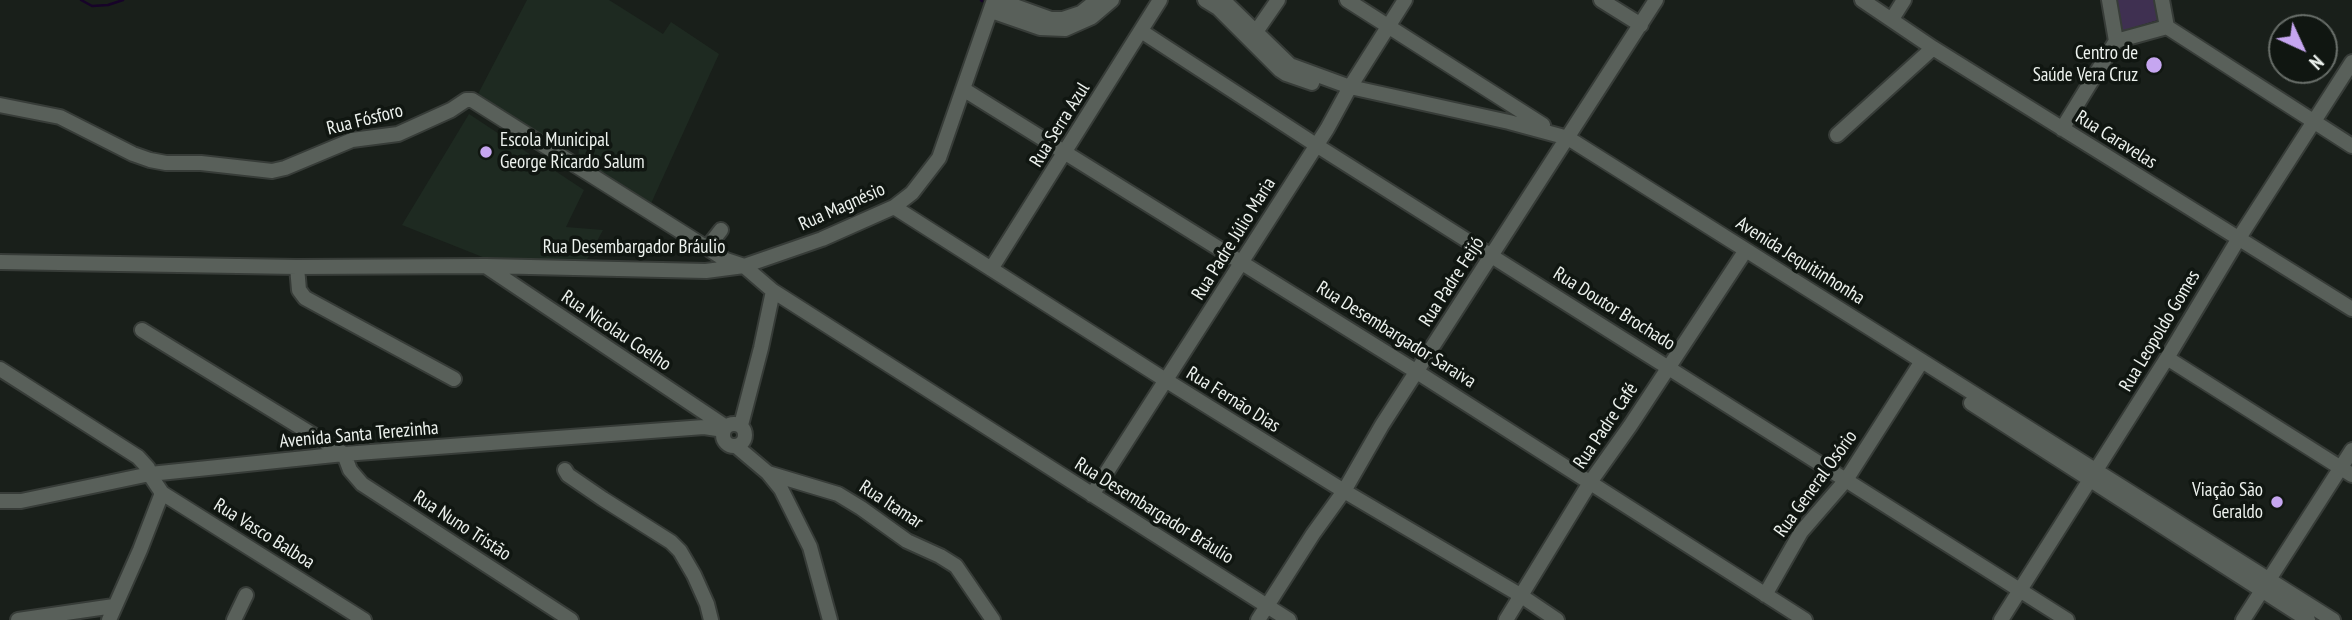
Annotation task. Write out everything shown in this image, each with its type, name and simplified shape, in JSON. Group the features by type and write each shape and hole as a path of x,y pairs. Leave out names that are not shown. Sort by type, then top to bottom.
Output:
{"street":[{"path":"994,4 1051,19 1063,19 1081,13 1097,0"},
{"path":"994,4 1040,28 1065,29 1092,17 1112,0"},
{"name":"Rua Serra Azul","path":"991,269 1160,0"},
{"name":"Avenida Jequitinhonha","path":"1205,0 1254,36"},
{"name":"Avenida Jequitinhonha","path":"1223,0 1286,74 1348,91 1564,139 2265,584 2333,620"},
{"path":"1254,36 1278,0"},
{"path":"1347,0 1564,139"},
{"name":"Rua Padre Júlio Maria","path":"1092,495 1243,262 1405,0"},
{"path":"1601,0 1641,25"},
{"name":"Rua Padre Feijó","path":"1258,620 1344,491 1382,425 1656,0"},
{"name":"Rua Caravelas","path":"1862,0 1933,48 2352,309"},
{"path":"1892,19 1904,0"},
{"path":"2062,129 2116,41 2109,0"},
{"path":"2162,0 2167,27 2352,146"},
{"name":"Rua Magnésio","path":"744,266 822,239 894,207 912,193 939,158 994,4"},
{"path":"2116,41 2167,27"},
{"name":"Rua Doutor Brochado","path":"1141,31 1316,145 2067,620"},
{"path":"1837,135 1933,48"},
{"name":"Rua Leopoldo Gomes","path":"2001,620 2352,62"},
{"name":"Rua Desembargador Saraiva","path":"963,89 1591,481 1805,620"},
{"name":"Rua Fósforo","path":"0,105 61,117 150,160 272,171 352,139 382,137 409,130 466,100 472,100 726,260 744,266"},
{"path":"1508,126 1511,106"},
{"name":"Avenida Jequitinhonha","path":"1564,139 1742,256 1861,328"},
{"name":"Rua Fernão Dias","path":"894,207 1167,382 1557,620"},
{"path":"707,248 721,230"},
{"name":"Rua Padre Café","path":"1506,620 1591,481 1742,256"},
{"name":"Rua Desembargador Bráulio","path":"0,262 297,267 486,266 706,271 744,266 772,291 1289,620"},
{"name":"Rua Nicolau Coelho","path":"486,266 729,430 728,444 740,444 776,480"},
{"path":"297,267 299,290 305,298 454,379"},
{"path":"740,444 746,433 729,430 761,348 772,291"},
{"path":"142,330 344,454"},
{"path":"2167,358 2346,471"},
{"name":"Rua General Osório","path":"1765,595 1801,532 1846,480 1920,365"},
{"name":"Rua Vasco Balboa","path":"0,369 138,457 148,468 162,493 364,620"},
{"name":"Avenida Santa Terezinha","path":"1,507 150,474 344,454 704,427 729,430"},
{"path":"2243,620 2265,584 2346,471 2352,450"},
{"name":"Rua Nuno Tristão","path":"344,454 349,470 362,484 563,618"},
{"path":"565,470 568,475 671,542 680,551 694,575 712,620"},
{"path":"776,480 810,547 830,620"},
{"name":"Rua Itamar","path":"776,480 838,495 907,541 940,555 963,573 993,620"},
{"path":"109,620 162,493"},
{"name":"Avenida Jequitinhonha","path":"2265,584 2308,620"},
{"path":"234,620 246,595"},
{"path":"18,620 114,606"}],"shaded area":[{"path":"527,0 609,0 663,34 671,22 719,54 649,208 612,184 609,176 578,160 579,147 565,140 552,145 478,94"},
{"path":"2116,0 2154,0 2158,20 2122,31"},
{"name":"Escola Municipal George Ricardo Salum","path":"469,114 584,190 566,227 603,230 584,265 485,258 402,225"}],"waterway":[{"path":"81,0 92,6 123,0"}],"place":[{"name":"Centro de Saúde Vera Cruz","path":"2154,65"},
{"name":"Escola Municipal George Ricardo Salum","path":"486,152"},
{"name":"Viação São Geraldo","path":"2277,502"}]}
